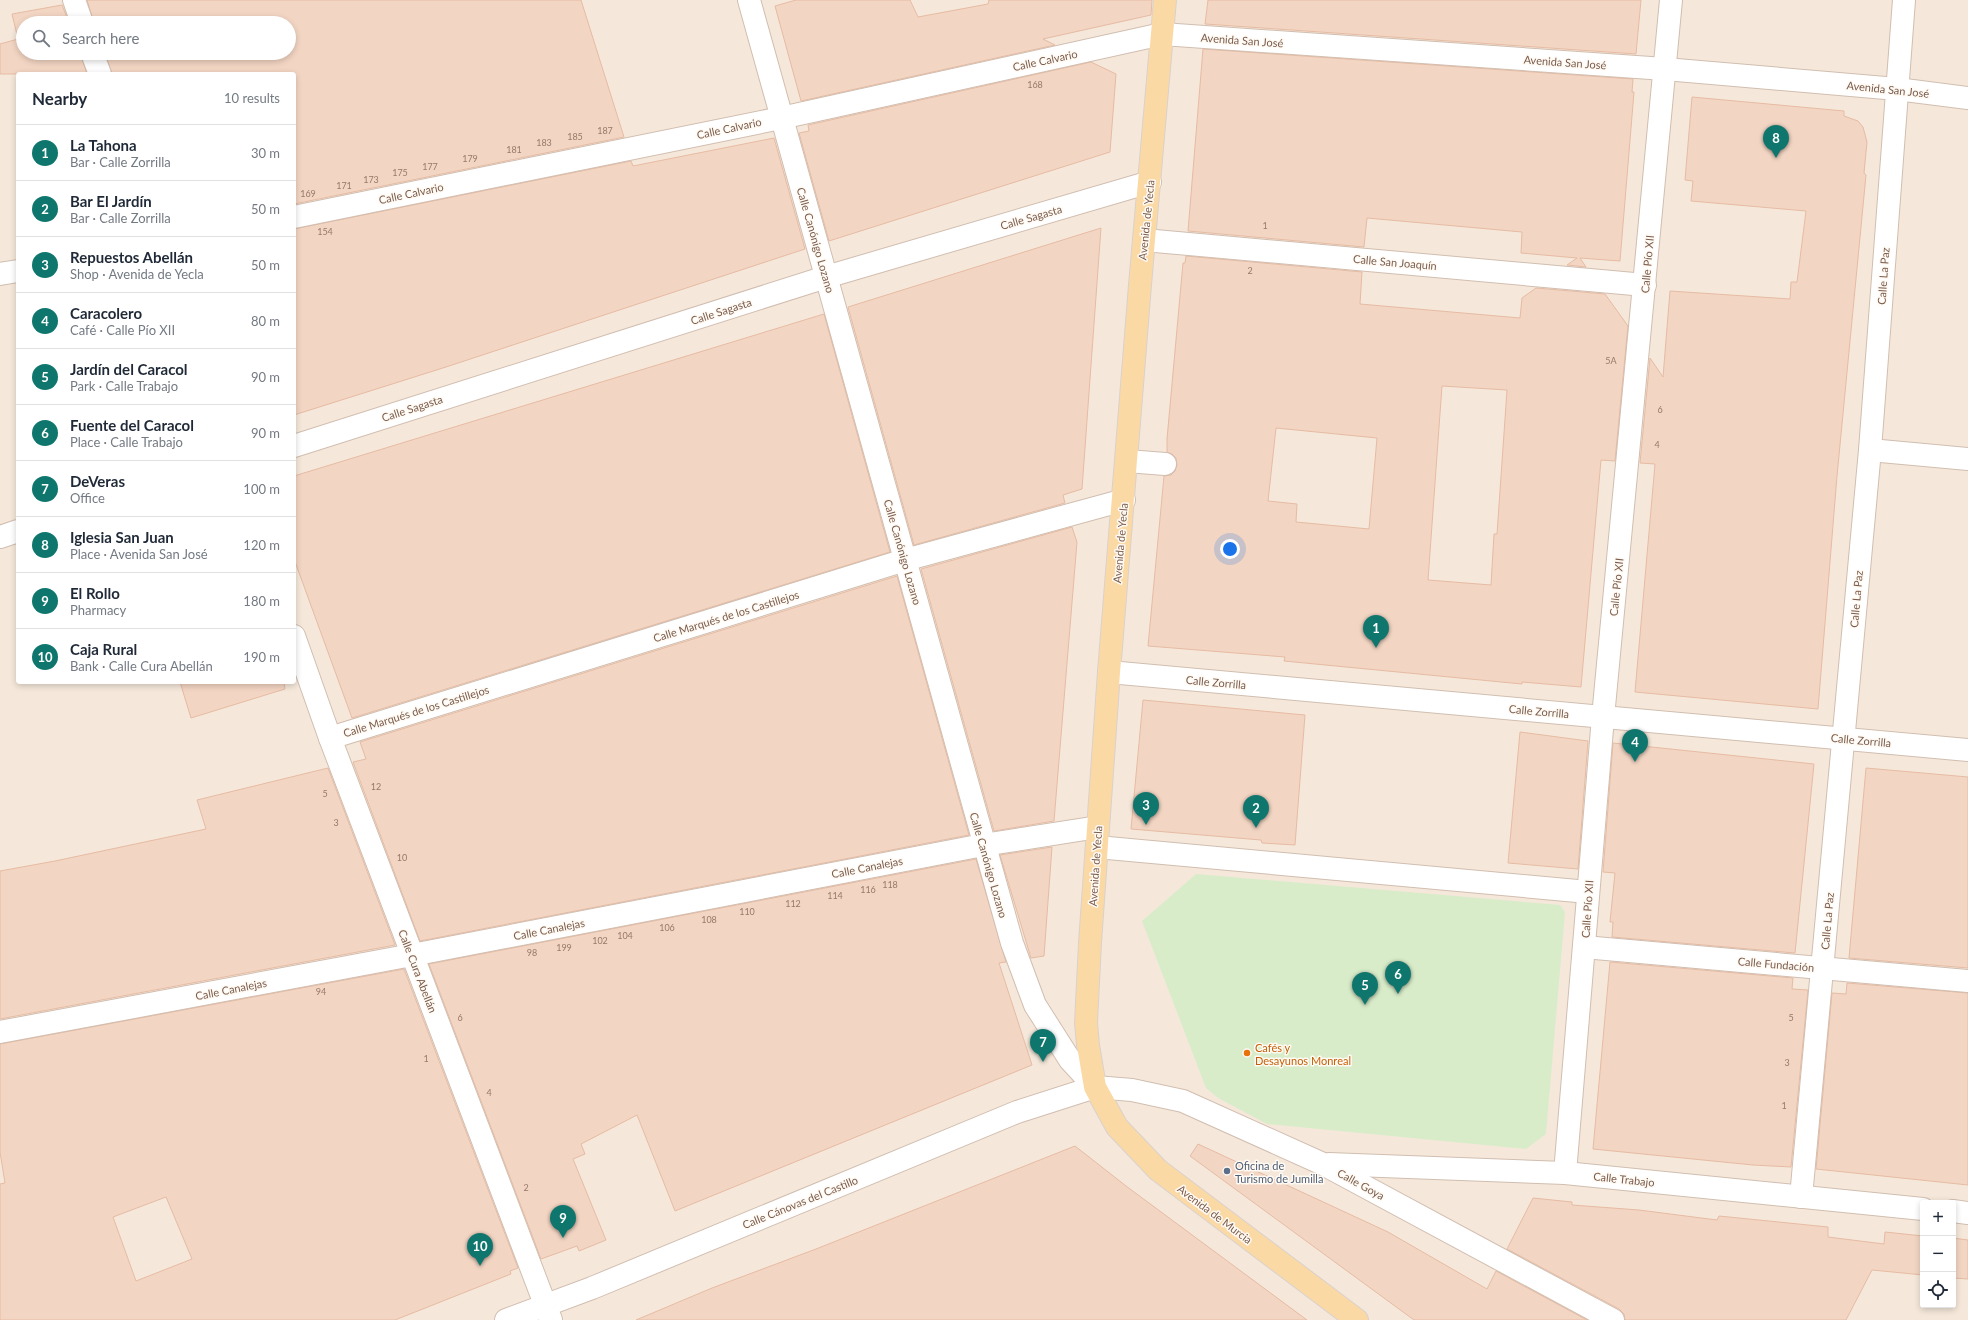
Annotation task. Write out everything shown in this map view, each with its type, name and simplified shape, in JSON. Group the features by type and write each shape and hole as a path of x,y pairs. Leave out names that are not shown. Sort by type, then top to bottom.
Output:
{"main road":[{"name":"Avenida de Yecla","path":"1095,1087 1086,1023 1097,837 1144,240 1166,0"},
{"name":"Avenida de Murcia","path":"1095,1087 1117,1126 1158,1170 1357,1320"}],"street":[{"path":"74,0 80,16"},
{"name":"Calle Canónigo Lozano","path":"749,0 983,845 1012,943 1035,1005 1070,1060 1095,1087"},
{"name":"Calle Pío XII","path":"1565,1173 1603,717 1671,0"},
{"name":"Calle La Paz","path":"1801,1197 1870,450 1904,0"},
{"name":"Calle Calvario","path":"296,217 781,118 1162,34"},
{"name":"Avenida San José","path":"1162,34 1664,70 1897,89 1968,98"},
{"path":"95,60 99,72"},
{"name":"Calle Sagasta","path":"296,445 826,277 1150,182"},
{"name":"Calle San Joaquín","path":"1144,240 1645,285"},
{"path":"0,274 16,271"},
{"path":"1870,450 1968,459"},
{"path":"1127,461 1165,464"},
{"name":"Calle Marqués de los Castillejos","path":"330,738 905,560 1124,500"},
{"path":"0,537 16,532"},
{"name":"Calle Cura Abellán","path":"296,642 330,738 548,1313"},
{"name":"Calle Zorrilla","path":"1110,672 1968,750"},
{"name":"Calle Canalejas","path":"0,1032 412,955 983,845 1097,837 1588,892"},
{"name":"Calle Fundación","path":"1584,948 1968,981"},
{"name":"Calle Goya","path":"1095,1087 1132,1090 1183,1101 1324,1164 1613,1320"},
{"name":"Calle Cánovas del Castillo","path":"506,1320 548,1313 1017,1112 1095,1087"},
{"name":"Calle Trabajo","path":"1324,1164 1565,1173 1920,1209"},
{"path":"1956,1211 1968,1213"}],"shaded area":[{"path":"0,0 1968,0 1968,1320 0,1320"}],"green space":[{"path":"1196,874 1560,905 1565,912 1546,1134 1526,1149 1267,1124 1218,1098 1206,1088 1142,921"}],"building":[{"path":"87,0 581,0 624,137 296,204 296,72 111,72 107,60 296,60 296,16 92,16"},
{"path":"796,0 910,0 918,17 988,4 989,0 1152,0 1151,15 1043,39 1055,45 801,101 775,6"},
{"path":"1208,0 1641,0 1636,54 1205,24"},
{"path":"62,5 66,16 16,16 16,31 12,14"},
{"path":"16,40 16,60 82,60 86,72 16,72 16,74 0,74 0,44"},
{"path":"1203,49 1633,79 1632,92 1634,92 1620,261 1580,258 1586,267 1567,265 1577,258 1521,253 1522,232 1367,218 1364,247 1188,231"},
{"path":"1091,62 1116,74 1110,152 829,241 799,133 809,131 808,125"},
{"path":"1692,97 1844,111 1844,116 1858,121 1863,127 1867,142 1864,173 1866,175 1837,476 1818,709 1635,692 1655,464 1640,463 1650,358 1663,377 1670,291 1790,299 1791,282 1797,282 1806,211 1691,201 1693,181 1685,180"},
{"path":"774,138 805,249 446,367 296,414 296,229 631,161 633,166"},
{"path":"1101,228 1082,489 1063,495 1065,503 914,545 848,307"},
{"path":"1186,256 1362,272 1360,304 1520,318 1522,298 1536,288 1605,294 1628,326 1615,461 1601,460 1581,687 1522,682 1522,684 1284,661 1285,657 1148,646 1164,476 1171,475 1175,471 1177,465 1176,458 1167,452 1167,439 1183,263 1185,263","holes":["1442,386 1507,390 1497,534 1494,534 1491,585 1428,580","1276,428 1377,438 1369,529 1296,522 1297,504 1268,501"]},
{"path":"824,314 890,552 352,718 296,564 296,475"},
{"path":"1072,527 1077,542 1054,821 994,831 921,569"},
{"path":"897,576 969,835 420,941 353,762 366,759 360,742"},
{"path":"181,684 284,684 285,689 191,718"},
{"path":"1143,700 1305,715 1295,845 1262,843 1261,840 1131,829"},
{"path":"1520,732 1588,741 1578,869 1508,863"},
{"path":"1613,743 1814,764 1795,953 1612,937 1613,922 1610,922 1615,873 1603,872"},
{"path":"328,768 395,945 0,1019 0,871 206,829 197,800"},
{"path":"1866,768 1968,777 1968,968 1849,958"},
{"path":"1052,847 1044,956 1031,958 1000,855"},
{"path":"976,859 1006,962 999,963 1032,1065 675,1211 637,1115 581,1144 585,1154 573,1159 606,1240 579,1251 577,1246 541,1259 429,964"},
{"path":"1610,962 1793,978 1792,989 1808,990 1791,1167 1753,1165 1593,1149"},
{"path":"404,969 518,1268 510,1271 511,1274 395,1320 0,1320 0,1184 5,1183 0,1152 0,1044","holes":["166,1197 192,1259 136,1281 113,1217"]},
{"path":"1847,983 1968,993 1968,1185 1816,1169 1832,993 1846,994"},
{"path":"1198,1144 1388,1232 1487,1289 1496,1271 1587,1320 1414,1320 1190,1156"},
{"path":"1075,1146 1126,1186 1307,1320 636,1320 712,1288 816,1249"},
{"path":"1533,1198 1572,1202 1572,1205 1639,1210 1717,1220 1719,1216 1828,1227 1828,1237 1884,1244 1885,1232 1920,1236 1920,1275 1872,1270 1846,1320 1625,1320 1624,1314 1619,1309 1507,1249"},
{"path":"1956,1238 1968,1240 1968,1279 1956,1278"}],"place":[{"name":"Iglesia San Juan","path":"1776,158"},
{"name":"La Tahona","path":"1376,648"},
{"name":"Caracolero","path":"1635,762"},
{"name":"Repuestos Abellán","path":"1146,825"},
{"name":"Bar El Jardín","path":"1256,828"},
{"name":"Fuente del Caracol","path":"1398,994"},
{"name":"Jardín del Caracol","path":"1365,1005"},
{"name":"Cafés y Desayunos Monreal","path":"1247,1053"},
{"name":"DeVeras","path":"1043,1062"},
{"name":"Oficina de Turismo de Jumilla","path":"1227,1171"},
{"name":"El Rollo","path":"563,1238"},
{"name":"Caja Rural","path":"480,1266"}]}
